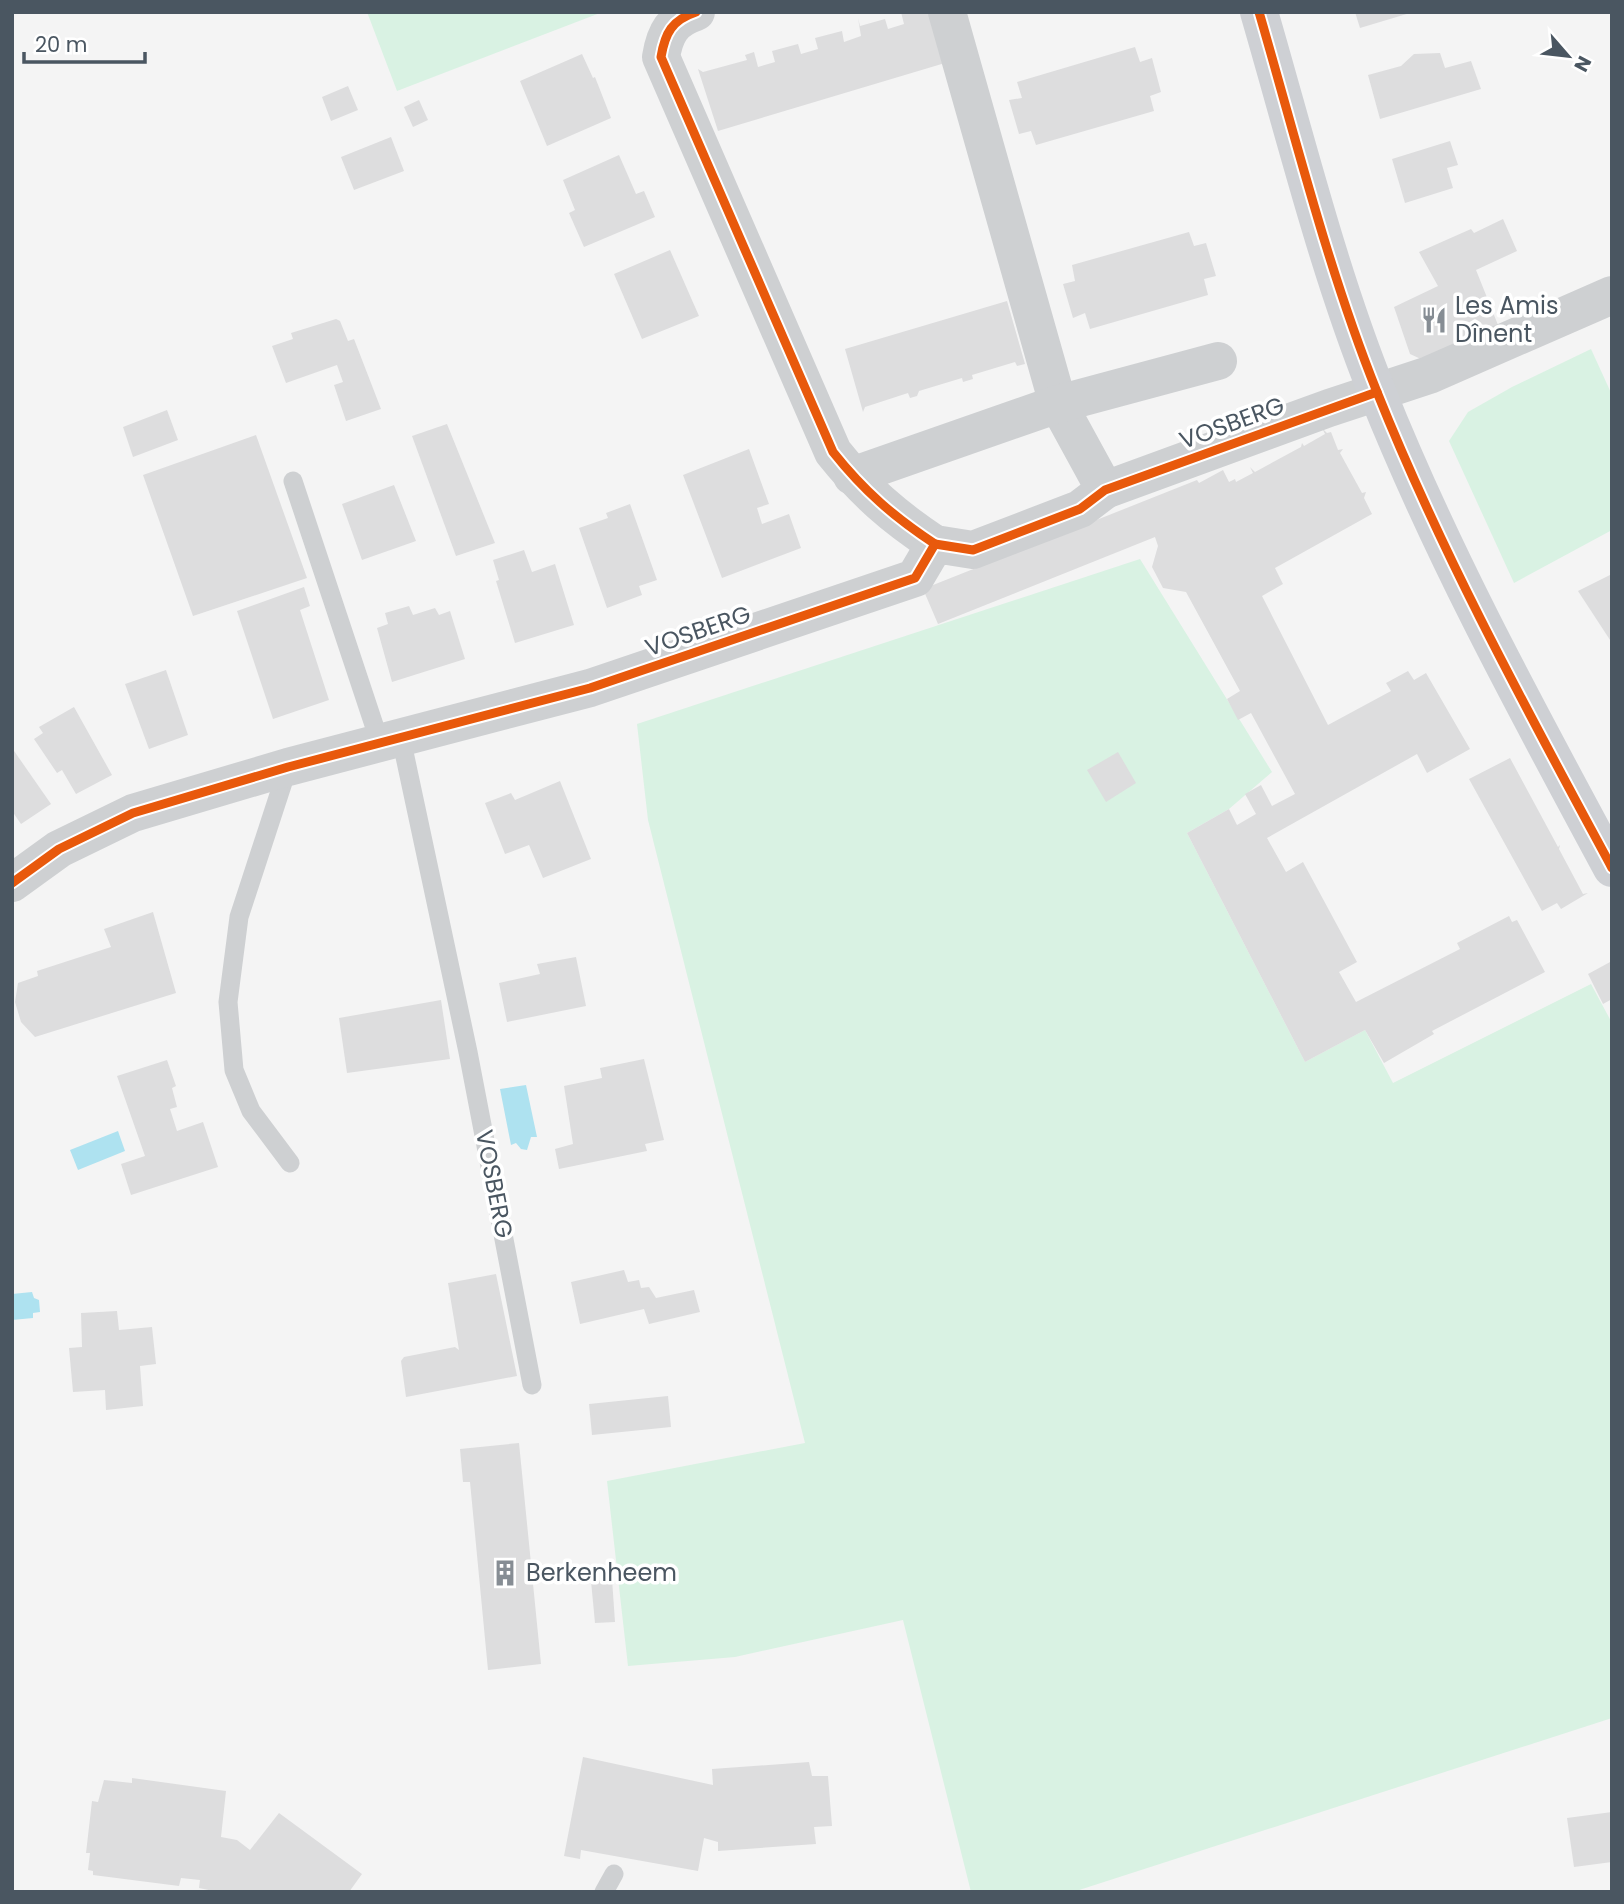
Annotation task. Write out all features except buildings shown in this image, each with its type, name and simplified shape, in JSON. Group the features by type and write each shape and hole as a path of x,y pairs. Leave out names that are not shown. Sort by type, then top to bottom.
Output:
{"main road":[{"path":"1259,12 1334,266 1377,392 1457,575 1612,868"}],"street":[{"path":"696,12 682,16 665,34 661,57 833,452 852,476 894,517 936,544"},
{"path":"947,12 1058,404 1105,491"},
{"name":"VOSBERG","path":"12,883 59,849 132,813 288,767 590,688 915,578 936,544 973,550 1080,509 1105,491 1429,375 1612,295"},
{"path":"852,476 1058,404 1218,360"}],"lane":[{"name":"VOSBERG","path":"293,481 391,740 468,1052 532,1385"},
{"path":"288,767 239,917 228,1002 234,1070 251,1111 290,1163"},
{"path":"604,1892 614,1874"}],"green space":[{"path":"367,12 599,12 600,13 397,91"},
{"path":"1591,349 1612,395 1612,530 1514,583 1449,441 1468,412 1512,387"},
{"path":"1140,559 1272,772 1229,809 1187,833 1305,1062 1365,1030 1393,1083 1591,984 1612,1023 1612,1718 1073,1892 971,1892 903,1620 735,1657 628,1666 607,1481 805,1443 648,820 637,724"}],"water":[{"path":"526,1085 537,1137 531,1137 527,1150 521,1149 516,1143 511,1145 500,1089"},
{"path":"118,1131 125,1151 78,1170 70,1150"},
{"path":"32,1292 34,1298 39,1300 40,1312 33,1313 33,1318 12,1320 12,1294"}],"cycle path":[{"path":"696,12 681,19 671,28 661,57 833,452 880,502 935,544"},
{"path":"1259,12 1328,252 1377,392 1458,574 1612,868"},
{"path":"12,883 59,849 133,813 288,767 590,688 915,578 935,544 973,550 1080,509 1105,490 1377,392"}],"place":[{"name":"Les Amis Dînent","path":"1434,320"},
{"name":"Berkenheem","path":"505,1573"}]}
